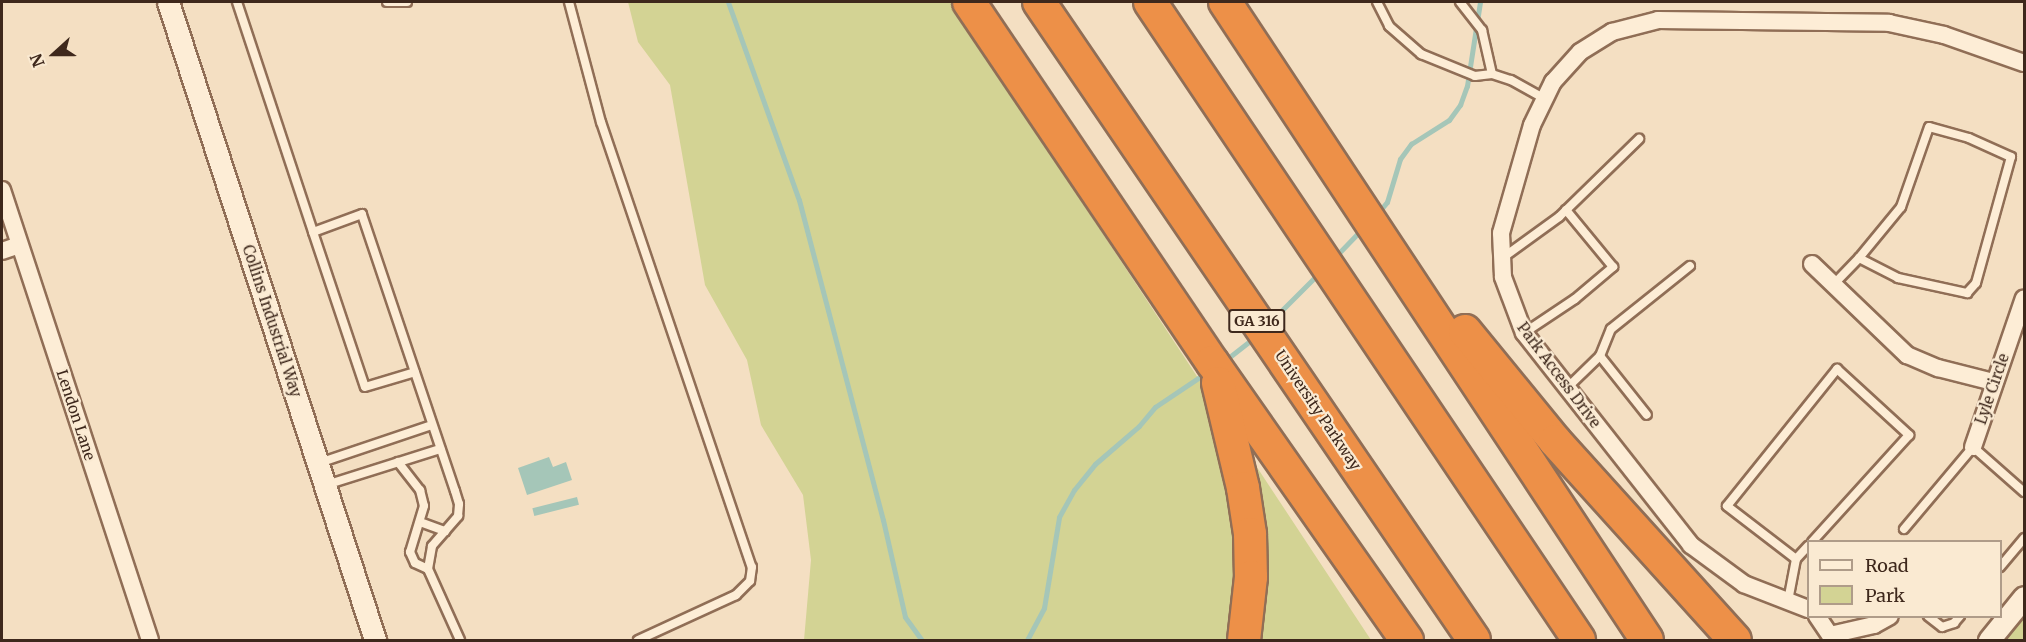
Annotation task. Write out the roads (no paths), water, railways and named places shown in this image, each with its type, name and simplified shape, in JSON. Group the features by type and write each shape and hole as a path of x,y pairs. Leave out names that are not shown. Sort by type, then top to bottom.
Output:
{"highway":[{"path":"969,2 1212,362 1407,640"},
{"name":"University Parkway","path":"1039,2 1473,640"},
{"path":"1150,2 1579,640"},
{"path":"1225,2 1359,199 1647,640"},
{"path":"1359,199 1555,441 1734,640"},
{"path":"1212,362 1233,442 1250,534 1251,577 1244,640"}],"street":[{"name":"Collins Industrial Way","path":"168,2 375,640"},
{"name":"Park Access Drive","path":"1807,608 1744,584 1691,545 1524,333 1507,296 1500,259 1506,208 1543,98 1565,66 1598,39 1658,20 1889,23 1944,34 2025,63"},
{"name":"Lendon Lane","path":"2,190 150,640"},
{"path":"2,251 19,246"},
{"path":"1812,264 1907,355 1938,368 1993,382"},
{"name":"Lyle Circle","path":"1972,447 1993,382 2025,298"},
{"path":"1989,640 2025,597"},
{"path":"1818,618 1830,635 1874,625 1886,618"}],"lane":[{"path":"237,2 365,387 415,372"},
{"path":"387,2 408,2"},
{"path":"569,2 601,122 752,567 750,581 736,595 638,640"},
{"path":"1377,2 1389,26 1421,54 1475,76 1492,74 1543,98"},
{"path":"1460,2 1482,30 1492,74"},
{"path":"1833,285 1859,258 1901,207 1929,127 1969,138 2011,157 1976,283 1967,293 1898,278 1859,258"},
{"path":"1500,259 1566,210 1639,140"},
{"path":"1524,333 1575,299 1613,267 1566,210"},
{"path":"313,232 362,214 459,504 458,516 432,546 428,569 460,640"},
{"path":"1567,388 1600,356 1611,329 1690,266"},
{"path":"1600,356 1647,415"},
{"path":"1796,559 1728,506 1837,369 1909,435 1814,540"},
{"path":"318,463 432,425"},
{"path":"1904,529 1972,447 2025,492"},
{"path":"325,485 440,449"},
{"path":"398,462 420,490 424,506 420,522 411,540 410,552 415,563 428,569"},
{"path":"420,522 445,531"},
{"path":"2002,566 2025,538"},
{"path":"1788,601 1796,559 1807,548"},
{"path":"1931,618 1942,627 1954,623 1958,618"}],"waterway":[{"path":"728,2 799,200 883,520 905,617 922,640"},
{"path":"1378,213 1387,202 1400,159 1411,144 1449,120 1460,105 1467,86 1480,2"},
{"path":"1334,258 1363,228"},
{"path":"1270,322 1319,273"},
{"path":"1223,362 1255,337"},
{"path":"1027,640 1044,608 1059,517 1074,490 1095,464 1139,426 1155,407 1207,372"}]}
